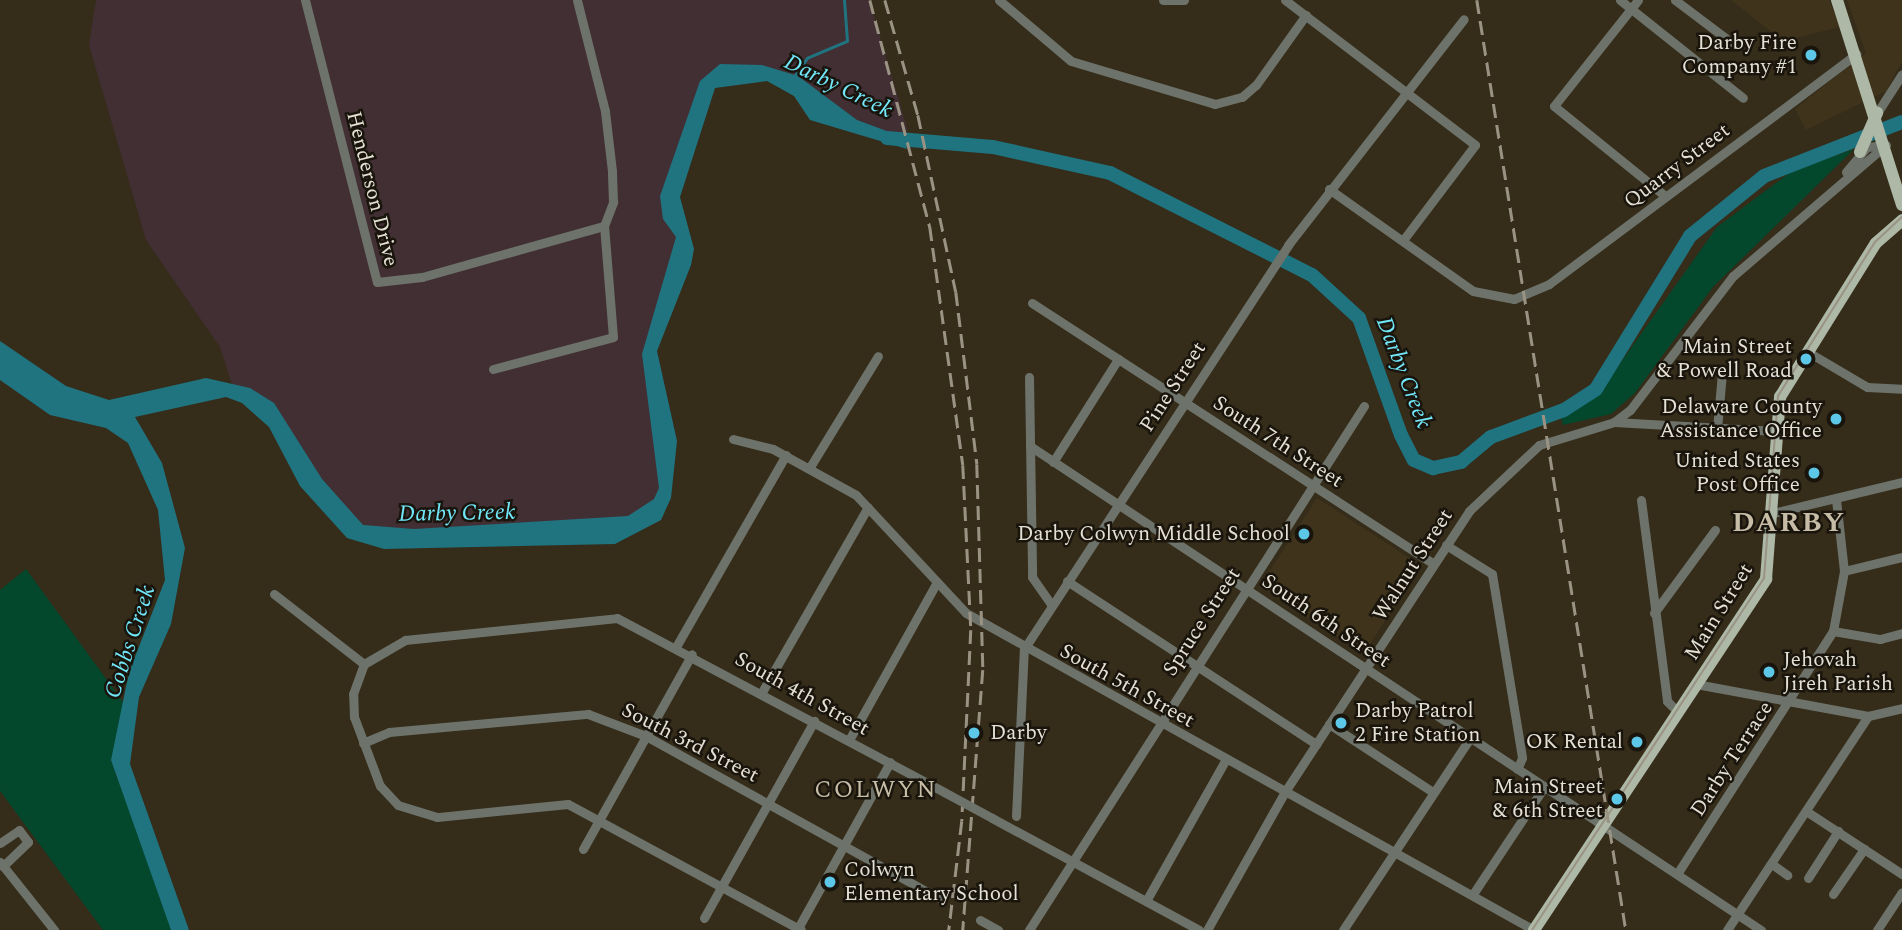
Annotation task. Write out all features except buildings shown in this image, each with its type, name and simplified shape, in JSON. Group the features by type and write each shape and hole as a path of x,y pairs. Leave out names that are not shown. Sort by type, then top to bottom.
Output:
{"main road":[{"path":"1837,0 1877,113 1902,205"},
{"path":"1862,147 1877,113"},
{"name":"Main Street","path":"1534,930 1766,579 1780,397 1876,243 1902,220"}],"street":[{"name":"Henderson Drive","path":"305,0 377,282 422,277 604,226"},
{"path":"493,369 612,337 604,226 613,202 612,171 605,111 577,0"},
{"path":"999,0 1071,61 1215,104 1242,97 1256,85 1306,16"},
{"path":"1163,0 1184,0"},
{"path":"1285,0 1407,90 1475,145 1404,239 1329,189"},
{"path":"1620,0 1744,98"},
{"path":"1639,0 1554,106 1665,196"},
{"path":"1675,0 1731,42"},
{"name":"Pine Street","path":"1016,816 1024,649 1183,401 1288,245 1464,19"},
{"name":"Quarry Street","path":"1404,239 1473,291 1514,299 1549,284 1857,54"},
{"path":"1877,113 1902,74"},
{"path":"1840,179 1862,147 1884,140"},
{"path":"1614,422 1667,369 1732,276 1884,140"},
{"name":"South 7th Street","path":"1032,303 1434,564"},
{"path":"1808,352 1867,387 1902,389"},
{"path":"810,467 878,356"},
{"path":"1053,462 1118,359"},
{"path":"1717,429 1722,373"},
{"path":"1029,377 1032,577 1051,604"},
{"name":"Spruce Street","path":"1029,930 1070,858 1364,406"},
{"path":"1614,422 1776,431"},
{"name":"Walnut Street","path":"1206,930 1286,790 1469,511 1539,444 1614,422"},
{"name":"South 5th Street","path":"733,439 786,455 810,467 868,507 966,613 1024,649 1157,723 1396,849 1534,930"},
{"name":"South 6th Street","path":"1030,446 1761,930"},
{"path":"677,645 786,455"},
{"path":"1773,513 1902,482"},
{"path":"1641,500 1667,701 1678,712"},
{"name":"Darby Terrace","path":"1677,874 1789,704 1833,631 1844,571 1836,500"},
{"path":"762,692 868,507"},
{"path":"1654,613 1715,530"},
{"path":"1447,545 1492,574 1522,758 1517,769"},
{"path":"1844,571 1902,556"},
{"path":"1068,581 1316,744"},
{"path":"849,740 937,582"},
{"path":"274,594 364,664 352,705 363,743 390,800 437,817 554,803 600,819 799,929 890,762"},
{"name":"South 4th Street","path":"364,664 405,640 597,616 629,620 1199,930"},
{"path":"1833,631 1880,639 1902,633"},
{"path":"583,849 692,653"},
{"path":"1696,684 1789,704 1868,716 1902,708"},
{"name":"South 3rd Street","path":"363,743 389,732 564,712 588,714 646,736 938,898"},
{"path":"1727,930 1868,716"},
{"path":"704,918 814,720"},
{"path":"1329,724 1433,792"},
{"path":"1343,930 1469,738"},
{"path":"1146,901 1226,759"},
{"path":"1474,894 1544,787"},
{"path":"1806,811 1902,874"},
{"path":"0,843 19,831 28,842 2,864 54,930"},
{"path":"1808,878 1838,831"},
{"path":"1833,894 1864,849"},
{"path":"1772,864 1787,875"},
{"path":"1878,929 1902,892"},
{"path":"980,920 998,930"}],"shaded area":[{"path":"96,0 869,0 908,131 882,138 769,77 709,81 674,181 684,255 652,353 660,492 653,516 379,538 344,517 274,411 234,391 220,347 146,240 89,45"},
{"path":"1731,0 1829,0 1840,27 1783,41"},
{"path":"1847,0 1902,0 1902,61 1886,91 1806,130 1795,109 1866,53"},
{"path":"1317,498 1421,566 1364,654 1260,586"}],"green space":[{"path":"1854,149 1713,287 1635,393 1611,414 1563,425 1561,416 1599,393 1717,227 1792,171"},
{"path":"26,569 126,706 115,772 176,930 103,930 0,791 0,590"}],"water":[{"path":"720,64 762,65 798,76 857,120 903,137 907,149 810,120 794,96 767,81 715,88 680,197 694,249 691,265 657,351 677,441 671,498 661,520 615,544 384,549 347,538 300,486 269,427 242,403 226,397 135,417 162,463 185,548 171,624 139,697 130,764 189,930 171,930 111,760 129,672 165,580 158,510 128,443 106,428 50,415 0,380 0,341 66,386 109,400 206,378 250,388 274,403 322,479 363,525 414,529 628,516 654,499 659,488 642,354 676,237 663,219 660,196 700,81"}],"waterway":[{"path":"793,78 807,58 847,41 844,0"},
{"name":"Darby Creek","path":"887,138 993,147 1110,173 1312,275 1359,318 1401,435 1414,460 1433,468 1461,462 1491,437 1564,410 1596,389 1690,236 1764,176 1902,122"}],"tram line":[{"path":"1532,930 1764,578 1778,396 1875,242 1902,217"}],"railway":[{"path":"870,0 930,227 963,465 971,630 962,821 949,930"},
{"path":"885,0 918,115 956,292 977,464 983,670 963,930"},
{"path":"1477,0 1626,930"}],"place":[{"name":"Darby Fire Company #1","path":"1811,55"},
{"name":"Main Street & Powell Road","path":"1806,359"},
{"name":"Delaware County Assistance Office","path":"1836,419"},
{"name":"United States Post Office","path":"1814,473"},
{"name":"Darby Colwyn Middle School","path":"1304,534"},
{"name":"Jehovah Jireh Parish","path":"1769,672"},
{"name":"Darby Patrol 2 Fire Station","path":"1341,723"},
{"name":"Darby","path":"974,733"},
{"name":"OK Rental","path":"1637,742"},
{"name":"Main Street & 6th Street","path":"1617,799"},
{"name":"Colwyn Elementary School","path":"830,882"}],"district":[{"name":"DARBY","path":"1789,523"},
{"name":"COLWYN","path":"876,791"}],"water label":[{"name":"Cobbs Creek","path":"131,642"}]}
